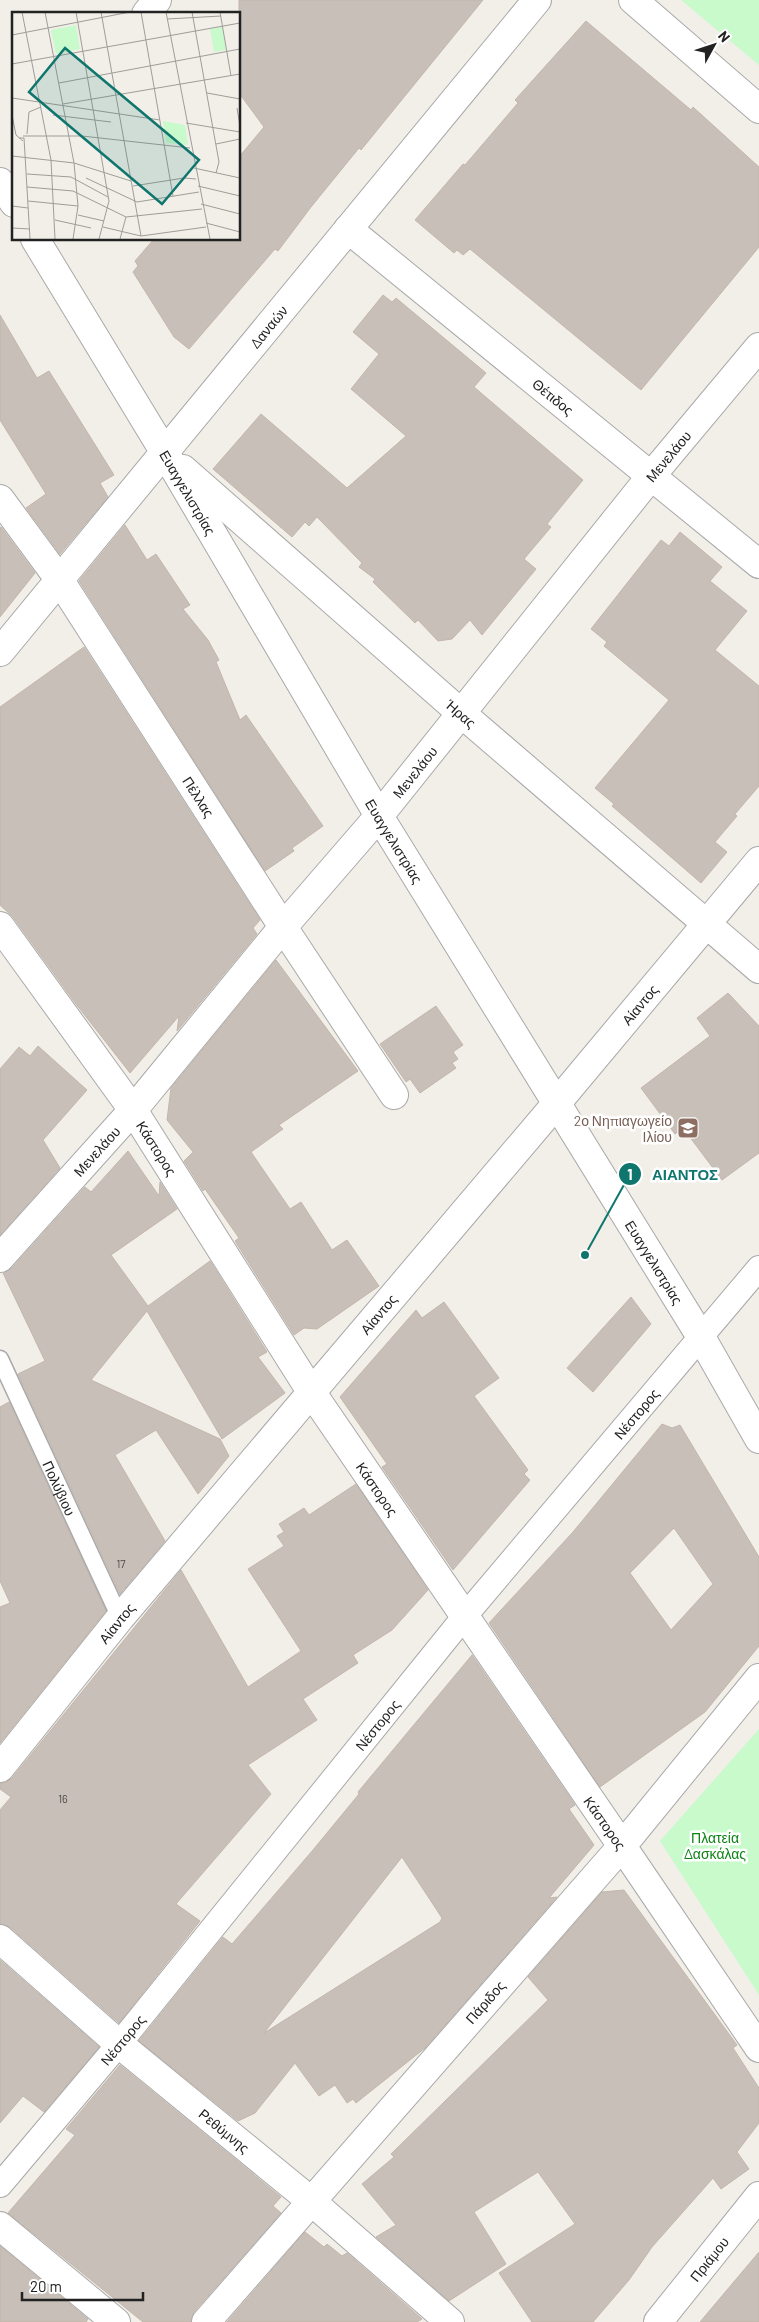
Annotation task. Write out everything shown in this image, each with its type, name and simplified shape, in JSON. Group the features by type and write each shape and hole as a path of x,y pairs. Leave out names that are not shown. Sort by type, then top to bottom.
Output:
{"street":[{"path":"148,12 157,0"},
{"name":"Δαναών","path":"0,652 538,0"},
{"path":"633,0 759,109"},
{"name":"Θέτιδος","path":"348,229 759,564"},
{"name":"Ευαγγελιστρίας","path":"36,240 165,453 379,816 701,1337 759,1439"},
{"name":"Μενελάου","path":"0,1258 133,1110 283,927 379,816 651,476 759,347"},
{"name":"Ήρας","path":"165,453 461,713 759,969"},
{"name":"Πέλλας","path":"0,499 59,579 283,927 394,1095"},
{"name":"Αίαντος","path":"0,1768 120,1618 556,1104 759,861"},
{"name":"Κάστορος","path":"0,926 133,1110 312,1393 759,2048"},
{"name":"Νέστορος","path":"0,2185 119,2044 464,1617 759,1268"},
{"name":"Πάριδος","path":"206,2322 622,1846 759,1678"},
{"name":"Ρεθύμνης","path":"0,1938 119,2044 311,2201 450,2322"},
{"name":"Πριάμου","path":"658,2322 759,2196"},
{"path":"0,2226 116,2322"}],"lane":[{"name":"Πολύβιου","path":"0,1359 120,1618"}],"green space":[{"path":"681,0 759,0 759,65"},
{"name":"Πλατεία Δασκάλας","path":"759,1729 759,1995 660,1841"}],"building":[{"path":"239,0 483,0 361,150 359,148 278,251 275,249 189,349 174,337 133,272 138,266 135,261 153,240 240,240 240,156 264,127 240,94"},
{"path":"586,21 691,110 693,107 759,167 759,247 641,390 470,249 463,255 457,250 454,253 415,220 518,103 515,100"},
{"path":"383,295 392,302 396,298 486,373 474,387 583,480 547,524 551,527 524,559 536,569 482,635 470,620 452,639 438,641 418,620 415,623 373,582 375,579 359,567 362,563 317,517 309,526 305,522 292,537 213,469 261,414 347,488 406,436 351,389 379,354 353,332"},
{"path":"0,315 37,378 49,371 114,475 100,483 108,497 60,554 26,508 46,494 0,420"},
{"path":"125,525 147,560 156,554 190,605 183,609 208,640 219,660 216,662 240,720 246,715 323,826 292,848 294,851 265,871 79,581"},
{"path":"0,528 35,573 0,617"},
{"path":"680,532 722,567 710,581 747,611 715,650 759,686 759,786 735,814 737,816 715,842 727,852 701,883 612,806 614,804 595,788 669,700 604,646 607,642 591,629 661,540 669,546"},
{"path":"84,647 260,920 253,928 257,934 177,1031 179,1016 130,1073 76,1004 13,917 0,905 0,707"},
{"path":"276,960 358,1071 279,1125 283,1129 251,1152 290,1209 301,1202 332,1250 347,1240 379,1286 317,1329 304,1328 294,1335 235,1241 239,1238 205,1189 203,1191 184,1161 193,1152 167,1120 171,1088"},
{"path":"728,993 759,1026 759,1153 722,1180 683,1128 675,1134 641,1088 710,1036 697,1018"},
{"path":"436,1006 463,1045 453,1052 458,1059 452,1063 456,1068 420,1093 410,1079 406,1082 380,1044"},
{"path":"38,1046 87,1090 43,1140 60,1168 0,1235 0,1069 19,1047 30,1056"},
{"path":"128,1151 159,1196 160,1182 177,1209 111,1255 148,1306 210,1261 267,1352 258,1357 285,1393 222,1439 147,1311 91,1380 220,1439 229,1456 198,1494 156,1430 115,1455 165,1541 120,1594 18,1374 45,1361 3,1273 12,1268 85,1187 91,1192"},
{"path":"631,1297 651,1324 593,1392 567,1368"},
{"path":"444,1302 499,1378 474,1396 528,1470 524,1474 530,1480 453,1570 382,1467 387,1464 340,1397 416,1310 422,1318"},
{"path":"9,1402 106,1611 0,1743 0,1607 10,1603 0,1581 0,1407"},
{"path":"662,1424 672,1428 680,1425 759,1557 759,1646 705,1712 600,1787 489,1623 573,1532","holes":["674,1528 713,1584 671,1630 630,1573"]},
{"path":"356,1484 428,1590 392,1630 353,1655 358,1663 303,1699 317,1720 248,1765 271,1794 176,1904 200,1921 119,2023 10,1927 0,1924 0,1810 11,1797 0,1789 0,1783 12,1778 181,1570 248,1687 301,1651 248,1569 284,1546 277,1536 284,1532 279,1524 304,1508 309,1515"},
{"path":"472,1655 575,1805 569,1809 594,1845 549,1898 557,1897 425,2048 356,2103 353,2099 347,2103 335,2085 319,2096 295,2063 255,2113 238,2121 139,2041 223,1937 232,1944 313,1850 359,1794 358,1792","holes":["402,1857 442,1918 440,1922 264,2033"]},
{"path":"624,1890 737,2045 733,2048 759,2088 759,2123 737,2152 749,2169 721,2189 713,2178 652,2247 629,2280 593,2322 532,2322 499,2273 575,2224 538,2172 474,2212 506,2264 449,2301 376,2237 396,2225 362,2184 394,2157 391,2154 548,2000 528,1977 602,1892"},
{"path":"0,1960 99,2047 44,2112 23,2096 0,2123"},
{"path":"120,2065 281,2197 273,2206 281,2213 194,2312 191,2322 143,2322 8,2213 75,2135 66,2129"},
{"path":"305,2232 324,2247 327,2244 342,2256 347,2253 422,2319 417,2322 227,2322"},
{"path":"0,2246 88,2319 86,2322 0,2322"},
{"path":"759,2252 759,2322 700,2322"}],"place":[{"name":"2ο Νηπιαγωγείο Ιλίου","path":"688,1128"},
{"name":"ΑΙΑΝΤΟΣ","path":"585,1255"}]}
